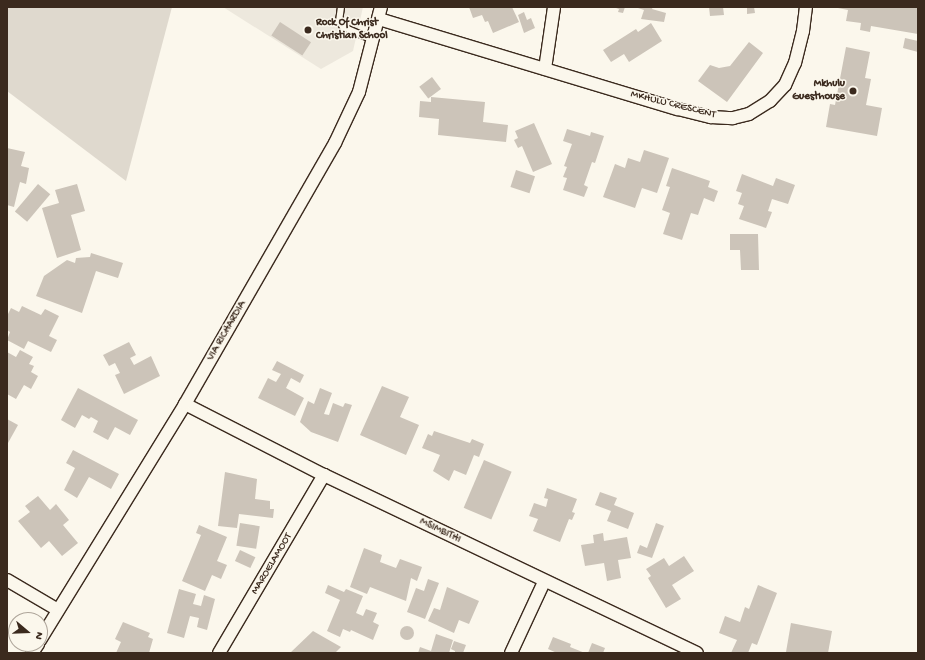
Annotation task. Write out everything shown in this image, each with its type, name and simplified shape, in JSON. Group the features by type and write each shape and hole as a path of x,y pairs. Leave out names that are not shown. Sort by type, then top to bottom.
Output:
{"street":[{"path":"545,69 554,7"},
{"name":"MKHULU CRESCENT","path":"380,13 545,69 678,109 711,117 733,118 749,114 770,101 785,85 795,63 803,31 806,7"},
{"name":"VIA RICHARDIA","path":"48,627 185,404 335,143 358,92 380,13"},
{"name":"MSIMBITHI","path":"185,404 324,475 544,582 697,653"},
{"name":"MAROELAMOOT","path":"219,653 324,475"},
{"path":"7,580 58,610"},
{"path":"511,653 544,582"}],"lane":[{"path":"341,7 339,20 343,27 373,40"}],"shaded area":[{"path":"7,7 172,7 126,181 7,91"},
{"name":"Rock Of Christ Christian School","path":"223,7 363,7 353,51 321,69"}],"building":[{"path":"469,7 512,7 519,22 493,33 488,21 485,22 482,15 473,18"},
{"path":"613,7 625,7 623,13 618,12 619,9"},
{"path":"635,7 653,7 652,9 666,13 664,22 641,19 644,10"},
{"path":"709,7 723,7 724,15 710,16"},
{"path":"747,7 754,7 755,13 747,14"},
{"path":"833,7 918,8 918,34 871,26 870,32 860,30 861,23 846,21 848,10"},
{"path":"524,12 527,20 531,18 535,28 524,33 518,15"},
{"path":"280,22 311,42 302,56 271,35"},
{"path":"651,23 662,41 629,62 624,54 611,62 603,50 636,29 638,32"},
{"path":"905,38 918,41 918,52 903,48"},
{"path":"749,42 763,53 727,102 698,81 710,65 719,68 730,66"},
{"name":"Mkhulu Guesthouse","path":"846,47 870,52 865,78 871,79 866,105 882,108 877,136 826,127 830,104 835,105"},
{"path":"432,77 441,89 428,99 419,87"},
{"path":"431,97 485,102 483,122 508,125 506,142 438,135 439,119 419,117 420,101 431,102"},
{"path":"534,123 552,164 533,172 522,146 518,148 514,140 518,138 515,131"},
{"path":"567,129 590,136 591,132 604,136 595,163 592,162 584,185 588,187 584,197 563,190 567,178 563,177 567,167 564,166 572,144 563,141"},
{"path":"7,148 25,152 21,166 29,168 26,184 20,182 14,207 7,205"},
{"path":"644,150 669,158 657,193 642,188 635,208 603,197 615,164 625,168 628,158 640,162"},
{"path":"672,168 710,181 708,187 718,191 714,202 704,198 698,215 691,213 682,240 663,234 670,213 662,210 670,187 666,186"},
{"path":"516,170 535,176 529,193 510,187"},
{"path":"742,174 773,186 776,178 795,185 788,204 772,199 768,211 772,212 766,228 739,219 744,206 738,204 742,193 736,191"},
{"path":"38,184 50,194 27,222 15,212"},
{"path":"77,184 85,211 71,215 81,250 57,258 42,208 59,203 55,190"},
{"path":"730,234 758,234 759,270 741,270 740,250 730,250"},
{"path":"91,253 123,263 118,278 96,271 82,313 36,296 44,276 67,260 75,263 76,258 90,257"},
{"path":"22,306 41,315 45,309 59,316 49,336 57,340 51,352 28,341 24,349 7,340 10,332 7,330 7,316 11,308 19,312"},
{"path":"129,342 136,355 130,358 134,365 151,356 160,376 124,394 115,375 120,373 115,363 109,366 103,355"},
{"path":"20,350 33,357 29,364 34,366 31,372 38,376 31,389 24,385 16,399 7,394 7,352 16,357"},
{"path":"277,361 304,375 300,383 291,378 286,388 304,398 295,416 258,398 268,378 276,382 281,374 272,370"},
{"path":"382,386 409,397 400,417 419,425 406,455 360,435"},
{"path":"78,388 138,420 130,435 115,427 108,440 93,432 98,421 91,417 89,419 82,415 75,428 61,420"},
{"path":"320,388 332,393 324,414 329,415 333,403 343,407 345,403 352,405 338,442 311,432 300,422 308,401 314,404"},
{"path":"7,419 18,425 8,443 7,442"},
{"path":"434,431 470,443 472,439 484,444 479,457 474,455 466,475 454,470 449,481 433,471 440,455 422,448 428,434 432,436"},
{"path":"73,450 119,474 111,489 89,477 77,498 64,490 75,468 66,463"},
{"path":"484,460 512,472 491,520 464,508"},
{"path":"225,472 257,479 255,499 270,501 270,509 274,509 273,518 239,514 237,528 218,526"},
{"path":"547,488 577,499 572,512 575,513 572,520 569,519 560,542 533,531 538,519 529,516 534,503 546,507 548,499 544,498"},
{"path":"600,492 617,498 614,505 634,513 628,529 607,521 611,511 595,505"},
{"path":"38,496 50,510 56,504 69,520 63,525 78,543 62,556 49,541 41,548 18,521 30,512 25,506"},
{"path":"240,523 260,526 256,549 236,546"},
{"path":"656,523 664,526 652,558 637,553 640,545 647,548"},
{"path":"199,525 227,537 217,561 227,565 221,579 212,575 205,591 182,581 201,535 196,533"},
{"path":"603,533 604,541 627,537 631,558 618,560 621,578 607,581 604,563 585,566 581,545 594,543 593,535"},
{"path":"364,548 382,555 380,562 396,568 400,559 422,567 417,581 411,578 406,601 370,587 367,594 350,587"},
{"path":"240,550 255,557 250,568 235,561"},
{"path":"684,556 694,571 672,585 681,599 666,608 648,578 651,576 646,569 664,558 669,566"},
{"path":"428,579 439,583 425,619 407,612 416,588 424,591"},
{"path":"328,585 344,592 346,589 363,596 356,613 363,616 366,609 377,613 373,622 379,625 373,640 351,630 350,632 343,629 340,637 327,631 340,600 325,593"},
{"path":"758,585 777,593 757,645 752,643 748,653 731,653 737,640 719,633 725,616 740,622 745,607 749,609"},
{"path":"447,587 479,601 469,624 459,620 454,633 428,621 434,608 440,610"},
{"path":"179,589 196,594 193,604 201,606 204,595 215,599 207,630 197,627 199,618 190,616 184,638 167,633"},
{"path":"123,622 150,633 148,637 153,639 149,653 116,653 121,642 115,639"},
{"path":"791,623 832,631 828,653 786,652"},
{"path":"404,626 410,626 414,630 414,636 410,640 404,640 400,636 400,630"},
{"path":"313,631 341,647 335,653 290,653"},
{"path":"436,634 453,640 449,653 418,653 420,647 431,651"},
{"path":"553,637 571,644 570,647 585,653 557,653 548,649"},
{"path":"454,641 466,645 463,653 455,653 455,651 451,649"},
{"path":"592,643 605,648 603,653 588,653"}],"place":[{"name":"Rock Of Christ Christian School","path":"308,30"},
{"name":"Mkhulu Guesthouse","path":"853,91"}]}
